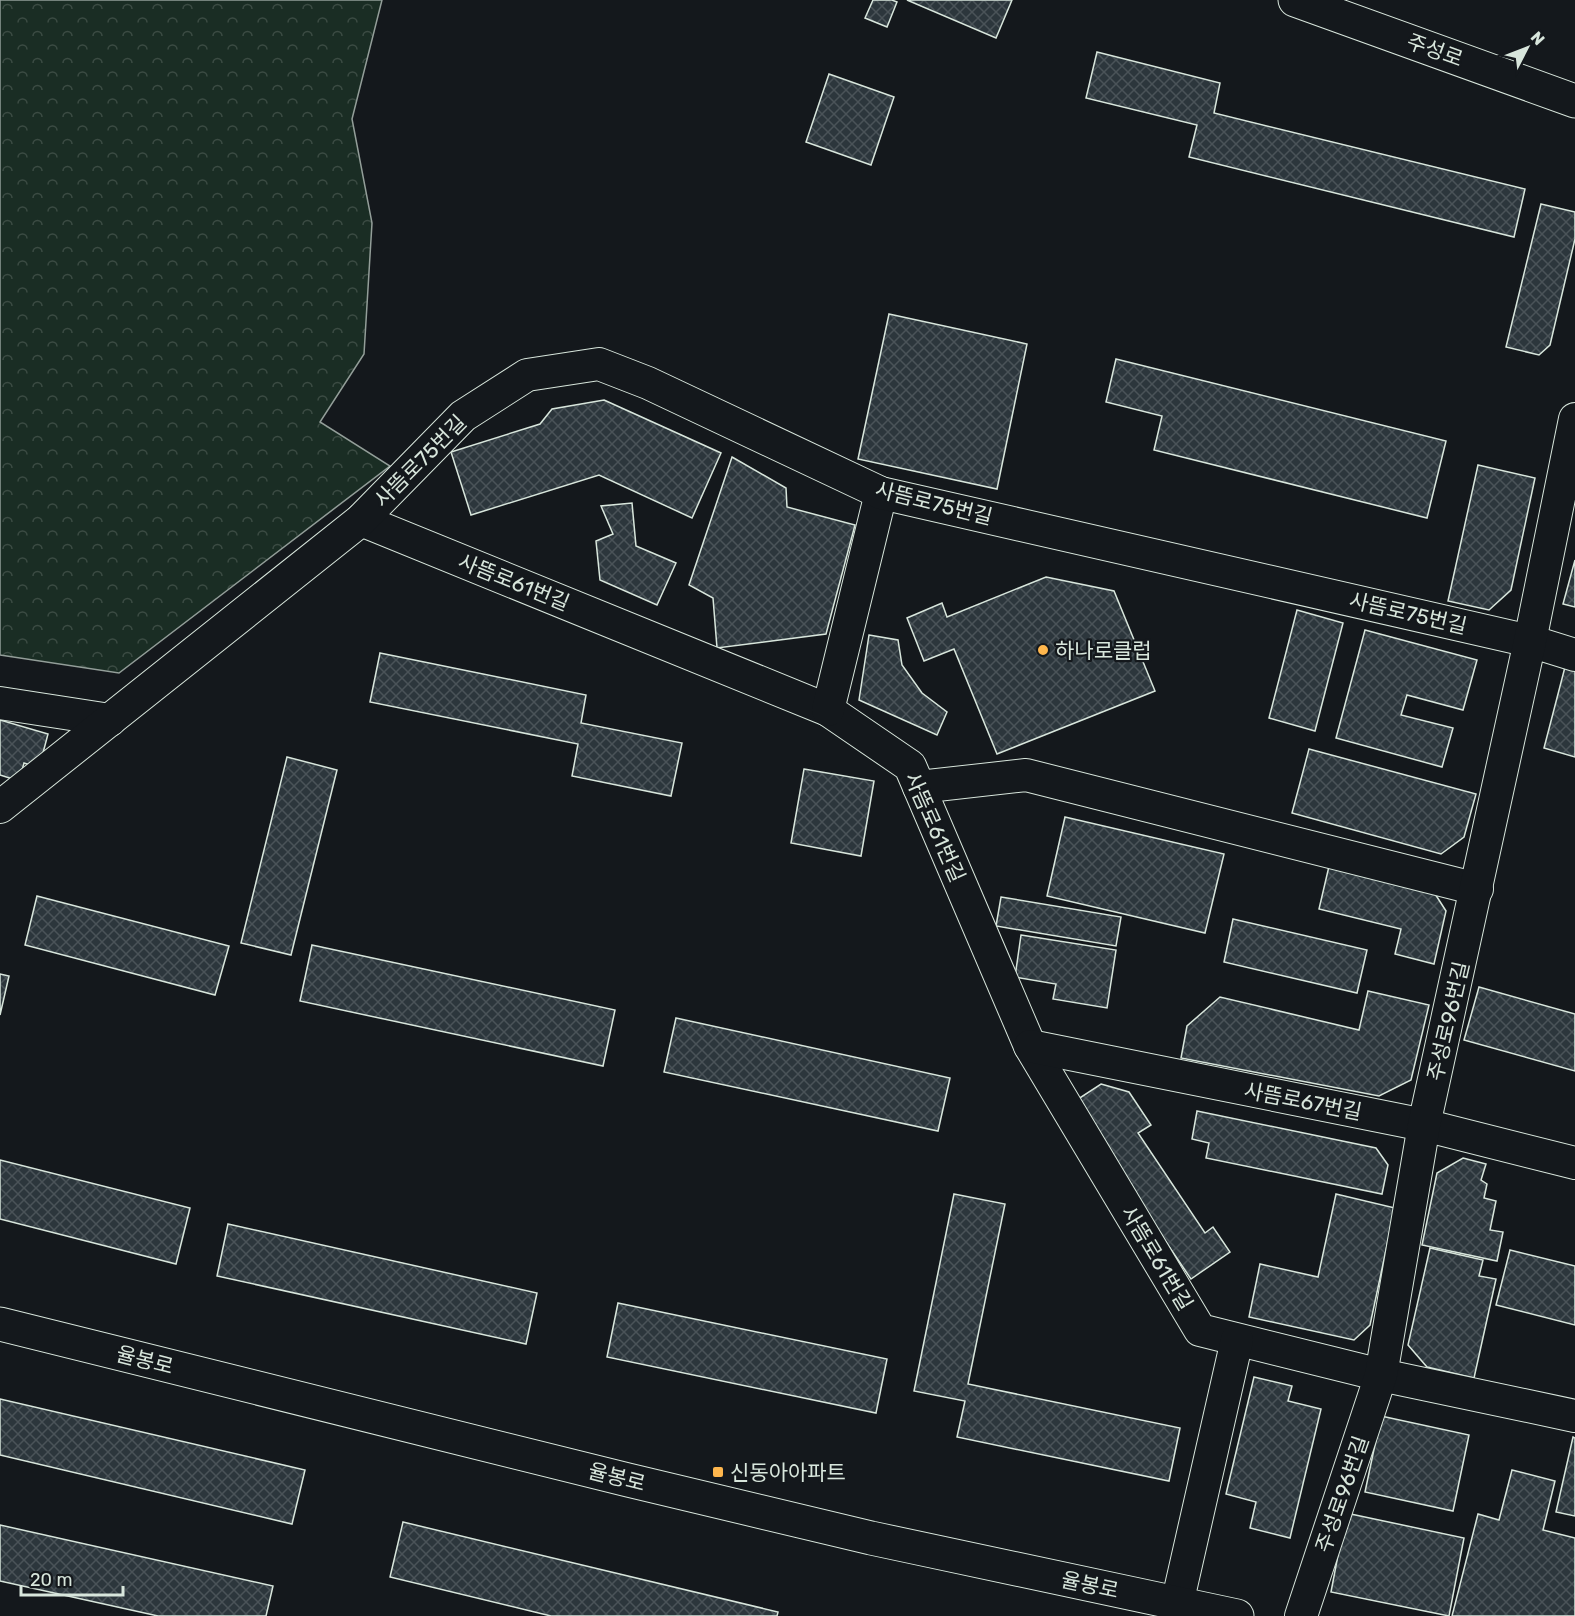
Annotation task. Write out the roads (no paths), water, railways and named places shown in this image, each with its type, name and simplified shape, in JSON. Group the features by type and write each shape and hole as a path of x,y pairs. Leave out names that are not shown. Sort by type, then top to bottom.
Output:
{"street":[{"name":"주성로","path":"1295,0 1575,101"},
{"name":"사뜸로75번길","path":"361,519 463,416 527,375 600,364 648,383 881,493 1530,641 1575,655"},
{"name":"주성로96번길","path":"1301,1616 1381,1375 1424,1125 1477,889 1575,419"},
{"path":"828,710 881,493"},
{"name":"사뜸로61번길","path":"361,519 828,710 910,766 1030,1046 1200,1330 1381,1375 1575,1416"},
{"path":"0,807 361,519"},
{"path":"0,703 110,720"},
{"path":"919,787 1026,775 1477,889"},
{"name":"사뜸로67번길","path":"1030,1046 1424,1125 1575,1163"},
{"name":"율봉로","path":"0,1324 651,1486 871,1538 1237,1616"},
{"path":"1178,1604 1237,1340"}],"place":[{"name":"하나로클럽","path":"1043,650"},
{"name":"신동아아파트","path":"718,1472"}]}
